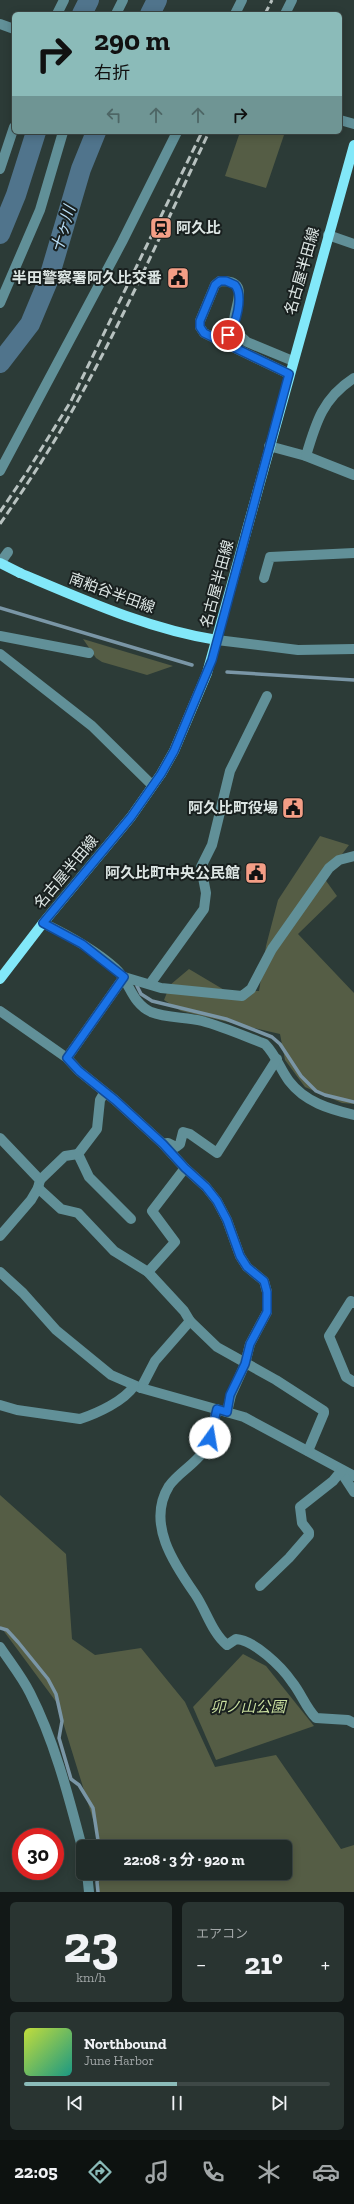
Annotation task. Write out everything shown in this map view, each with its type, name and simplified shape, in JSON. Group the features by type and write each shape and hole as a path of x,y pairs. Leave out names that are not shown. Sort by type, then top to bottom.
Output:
{"main road":[{"name":"名古屋半田線","path":"0,978 43,923 131,817 174,751 209,668 269,446 354,145"},
{"name":"南粕谷半田線","path":"0,563 97,606 146,623 217,640"}],"street":[{"path":"58,12 64,0"},
{"path":"117,12 123,0"},
{"path":"236,12 242,0"},
{"path":"286,12 292,0"},
{"path":"0,24 12,28"},
{"path":"342,121 354,124"},
{"path":"0,169 12,133"},
{"path":"0,303 40,210 62,134"},
{"path":"0,471 118,249 176,134"},
{"path":"328,235 354,244"},
{"path":"216,339 228,335 234,321 240,296 239,290 235,285 226,281 220,281 215,285 200,321 200,327 204,333 216,339 289,374"},
{"path":"234,321 236,330 247,342 293,361"},
{"path":"306,456 315,423 322,410 342,386 354,378"},
{"path":"269,446 306,456 354,475"},
{"path":"0,563 8,552"},
{"path":"264,578 270,557 354,553"},
{"path":"0,636 89,653"},
{"path":"217,640 298,650 354,649"},
{"path":"0,654 92,726 152,786"},
{"path":"150,984 204,909 206,893 201,867 214,838 230,772 267,696"},
{"path":"43,923 82,944 124,977 161,988 242,996 251,989 272,948 329,868 339,860 354,856"},
{"path":"67,1058 124,977"},
{"path":"124,977 135,998 151,1012 202,1021 231,1030 265,1044 277,1059 288,1080 307,1098 328,1109 354,1115"},
{"path":"0,1011 67,1058 104,1093 115,1100 163,1144 185,1168 206,1187 217,1201 227,1220 240,1256 247,1267 264,1281 267,1292 267,1312 254,1335 245,1364 230,1395 227,1412"},
{"path":"163,1144 168,1143 176,1146 180,1144 183,1132 190,1134 217,1152 277,1059"},
{"path":"0,1236 31,1200 39,1184 65,1156 78,1154 97,1129 100,1100 104,1093"},
{"path":"0,1138 61,1209 78,1213 114,1251 148,1272 184,1311 190,1321 217,1347 276,1380 324,1411 308,1452"},
{"path":"78,1154 89,1177 131,1219"},
{"path":"148,1272 175,1242 152,1211 185,1168"},
{"path":"0,1272 23,1293 62,1335 110,1375 138,1387 244,1417 341,1471 354,1476"},
{"path":"354,1303 352,1301 329,1336 346,1376 354,1382"},
{"path":"0,1405 17,1410 80,1418 90,1416 138,1387 155,1361 190,1321"},
{"path":"217,1409 210,1438 203,1452 169,1486 159,1514 171,1557 178,1570 202,1604 221,1641 227,1645 236,1639 242,1639 264,1653 292,1681 316,1718 348,1720 354,1723"},
{"path":"341,1471 354,1492"},
{"path":"260,1586 289,1558 309,1535 309,1532 302,1523 300,1507 333,1481 341,1471"},
{"path":"0,1647 29,1691 40,1713 59,1768 80,1840"},
{"path":"88,1880 89,1892"}],"green space":[{"path":"239,134 284,134 266,188 225,176"},
{"path":"83,639 173,666 147,675 102,662 96,658"},
{"path":"320,836 349,845 324,878 337,896 298,934 354,993 354,1104 342,1103 305,1087 285,1060 280,1034 181,1011 164,1000 170,985 189,969 226,991 259,991 266,946 278,900"},
{"path":"0,1495 66,1554 72,1639 95,1655 141,1648 185,1702 215,1767 276,1755 341,1849 354,1845 354,1892 97,1892 96,1880 292,1880 292,1840 96,1840 96,1829 57,1703 0,1626"},
{"name":"卯ノ山公園","path":"243,1654 266,1666 314,1726 216,1760 193,1707"}],"waterway":[{"path":"83,12 89,0"},
{"name":"十ヶ川","path":"151,12 157,0"},
{"path":"0,234 16,195 35,134"},
{"name":"十ヶ川","path":"0,363 30,324 48,281 81,169 95,134"},
{"path":"0,608 192,665"},
{"path":"227,672 354,680"},
{"path":"137,986 141,994 152,1001 226,1019 272,1037 280,1044 301,1076 316,1091 325,1095 354,1102"},
{"path":"0,1628 7,1630 18,1642 48,1679 56,1694 62,1721 59,1738 71,1779 79,1785 93,1808 98,1840"},
{"path":"98,1880 98,1892"}],"railway":[{"path":"266,12 272,0"},
{"path":"0,512 71,401 201,134"},
{"path":"0,524 49,450 94,371 145,269 208,134"}],"place":[{"name":"阿久比","path":"161,228"},
{"name":"半田警察署阿久比交番","path":"178,278"},
{"name":"阿久比町役場","path":"293,808"},
{"name":"阿久比町中央公民館","path":"256,873"}],"route":[{"path":"210,1438 217,1409 227,1412 230,1395 245,1364 250,1344 267,1312 267,1292 264,1281 255,1276 240,1256 227,1220 217,1201 206,1187 191,1174 163,1144 115,1100 104,1093 79,1071 67,1058 78,1040 124,977 115,968 82,944 43,923 131,817 161,774 174,751 212,660 289,374 242,353 204,333 200,327 200,321 215,285 220,281 226,281 235,285 239,290 240,296 232,330 228,335"}]}
